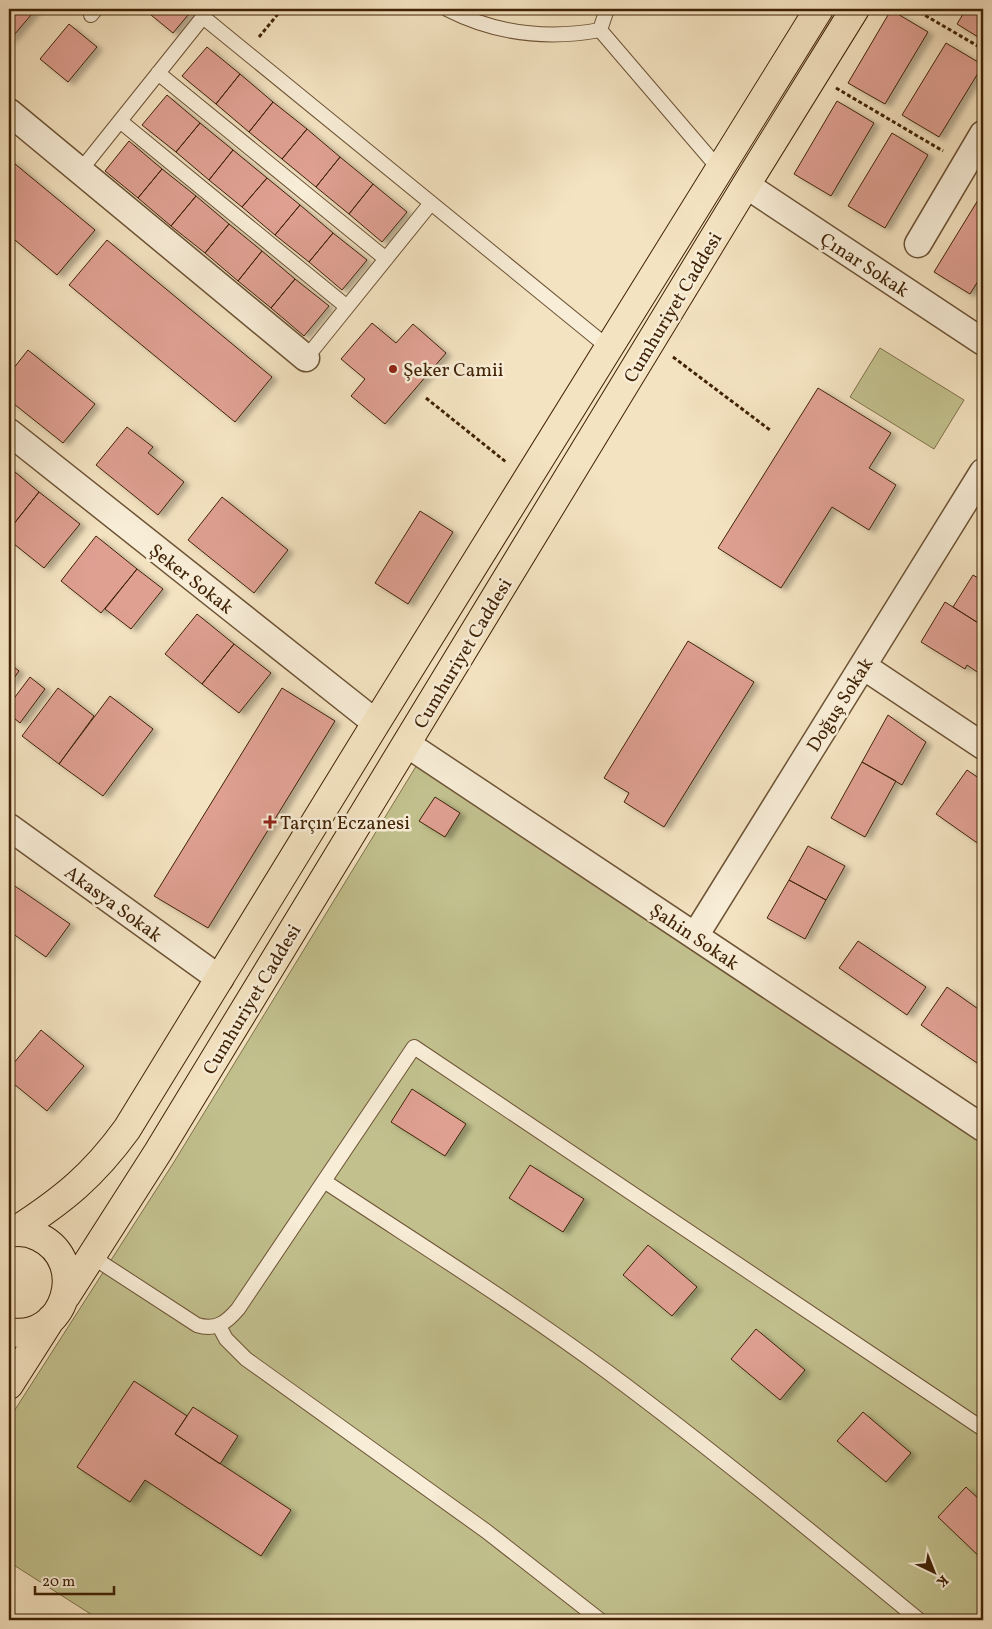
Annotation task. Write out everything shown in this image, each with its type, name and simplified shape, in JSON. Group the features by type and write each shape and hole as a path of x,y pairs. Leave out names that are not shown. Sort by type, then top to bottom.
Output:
{"highway":[{"name":"Cumhuriyet Caddesi","path":"12,1232 51,1208 72,1191 108,1156 127,1129 376,723 819,9"},
{"name":"Cumhuriyet Caddesi","path":"9,1384 50,1320 60,1309 66,1296 163,1143 855,9"},
{"name":"Cumhuriyet Caddesi","path":"12,1232 36,1235 45,1240 56,1251 65,1265 67,1275 66,1296"},
{"name":"Cumhuriyet Caddesi","path":"9,1332 32,1330 50,1320"}],"street":[{"path":"9,112 306,358"},
{"path":"918,244 983,134"},
{"name":"Çınar Sokak","path":"746,185 983,342"},
{"name":"Şeker Sokak","path":"9,432 376,723"},
{"name":"Doğuş Sokak","path":"695,936 983,472"},
{"path":"863,666 983,746"},
{"name":"Şahin Sokak","path":"407,744 983,1128"},
{"name":"Akasya Sokak","path":"9,827 220,979"}],"lane":[{"path":"447,9 489,27 517,32 574,35 600,30"},
{"path":"600,30 607,9"},
{"path":"80,171 202,18 609,348"},
{"path":"600,30 720,170"},
{"path":"158,73 386,259"},
{"path":"120,120 347,307"},
{"path":"306,358 431,203"},
{"path":"91,1256 197,1325 210,1328 219,1326 227,1321 238,1308 414,1047 983,1429"},
{"path":"324,1181 486,1288 608,1372 779,1504 919,1620"},
{"path":"219,1326 226,1339 246,1360 486,1531 600,1620"}],"path":[{"path":"246,53 282,9"},
{"path":"914,9 983,49"},
{"path":"832,85 966,164"},
{"path":"667,352 770,430"},
{"path":"426,398 512,467"}],"shaded area":[{"path":"880,348 964,400 934,449 850,397"},
{"path":"423,755 983,1128 983,1620 100,1620 9,1562 9,1419 174,1162"}],"building":[{"path":"9,9 36,9 9,41"},
{"path":"155,9 193,9 173,33 151,15"},
{"path":"966,9 983,9 983,40 957,24"},
{"path":"891,10 928,32 885,104 848,83"},
{"path":"69,24 97,47 68,82 40,59"},
{"path":"946,43 983,65 939,137 902,115"},
{"path":"207,47 240,74 216,104 182,76"},
{"path":"240,74 273,102 249,132 216,104"},
{"path":"167,95 200,123 176,152 142,125"},
{"path":"837,101 874,123 831,196 794,174"},
{"path":"273,102 307,129 282,159 249,132"},
{"path":"200,123 233,150 209,180 176,152"},
{"path":"307,129 340,157 316,187 282,159"},
{"path":"892,133 928,155 885,228 848,206"},
{"path":"129,141 162,169 138,198 105,171"},
{"path":"233,150 267,178 242,207 209,180"},
{"path":"340,157 373,184 349,214 316,187"},
{"path":"9,159 95,230 57,275 9,235"},
{"path":"162,169 196,196 171,226 138,198"},
{"path":"267,178 300,205 275,235 242,207"},
{"path":"373,184 407,212 382,242 349,214"},
{"path":"196,196 229,224 205,253 171,226"},
{"path":"978,200 983,203 983,273 970,294 934,272"},
{"path":"300,205 333,233 309,262 275,235"},
{"path":"229,224 262,251 238,281 205,253"},
{"path":"333,233 367,260 342,290 309,262"},
{"path":"107,240 272,377 235,422 69,285"},
{"path":"262,251 295,279 271,308 238,281"},
{"path":"295,279 329,306 304,336 271,308"},
{"name":"Şeker Camii","path":"372,323 396,343 413,324 446,353 385,424 351,396 365,379 341,359"},
{"path":"28,350 95,404 63,443 9,400 9,374"},
{"path":"818,388 891,433 869,468 896,485 869,530 832,507 781,588 718,548"},
{"path":"127,427 153,447 148,453 184,482 158,515 96,465"},
{"path":"9,467 39,492 9,530"},
{"path":"39,492 80,524 44,568 9,540 9,530"},
{"path":"222,497 288,550 254,593 188,540"},
{"path":"420,511 453,532 408,604 375,583"},
{"path":"96,536 137,569 101,613 61,581"},
{"path":"137,569 163,589 131,629 105,609"},
{"path":"973,575 983,581 983,626 953,607"},
{"path":"945,602 983,626 983,676 967,665 965,669 921,642"},
{"path":"197,614 234,644 202,684 165,654"},
{"path":"688,641 754,682 664,827 624,802 629,793 604,778"},
{"path":"234,644 271,673 239,713 202,684"},
{"path":"9,663 19,671 9,685"},
{"path":"30,677 45,689 20,723 9,714 9,705"},
{"path":"58,688 94,716 59,764 22,736"},
{"path":"282,688 335,721 208,928 154,896"},
{"path":"110,696 153,729 103,796 59,764"},
{"path":"888,715 926,742 902,785 862,762"},
{"path":"862,762 896,781 865,837 831,818"},
{"path":"967,770 983,781 983,847 936,814"},
{"path":"435,797 460,813 445,837 419,821"},
{"path":"808,846 845,866 826,900 789,880"},
{"path":"789,880 826,900 805,939 767,918"},
{"path":"12,884 70,924 46,957 9,931 9,889"},
{"path":"858,941 926,987 907,1015 839,968"},
{"path":"947,987 981,1011 983,1007 983,1067 921,1025"},
{"path":"41,1030 84,1066 47,1111 9,1080 9,1069"},
{"path":"412,1089 466,1124 445,1156 391,1122"},
{"path":"530,1165 584,1199 563,1232 509,1198"},
{"path":"648,1245 697,1287 672,1316 623,1275"},
{"path":"756,1329 805,1370 780,1400 731,1359"},
{"path":"134,1381 187,1416 175,1434 291,1510 261,1556 145,1480 130,1502 77,1467"},
{"path":"193,1407 238,1436 220,1464 175,1434"},
{"path":"863,1412 911,1453 886,1482 837,1441"},
{"path":"966,1487 983,1503 983,1560 938,1517"}],"place":[{"name":"Şeker Camii","path":"393,369"},
{"name":"Tarçın Eczanesi","path":"270,822"}]}
